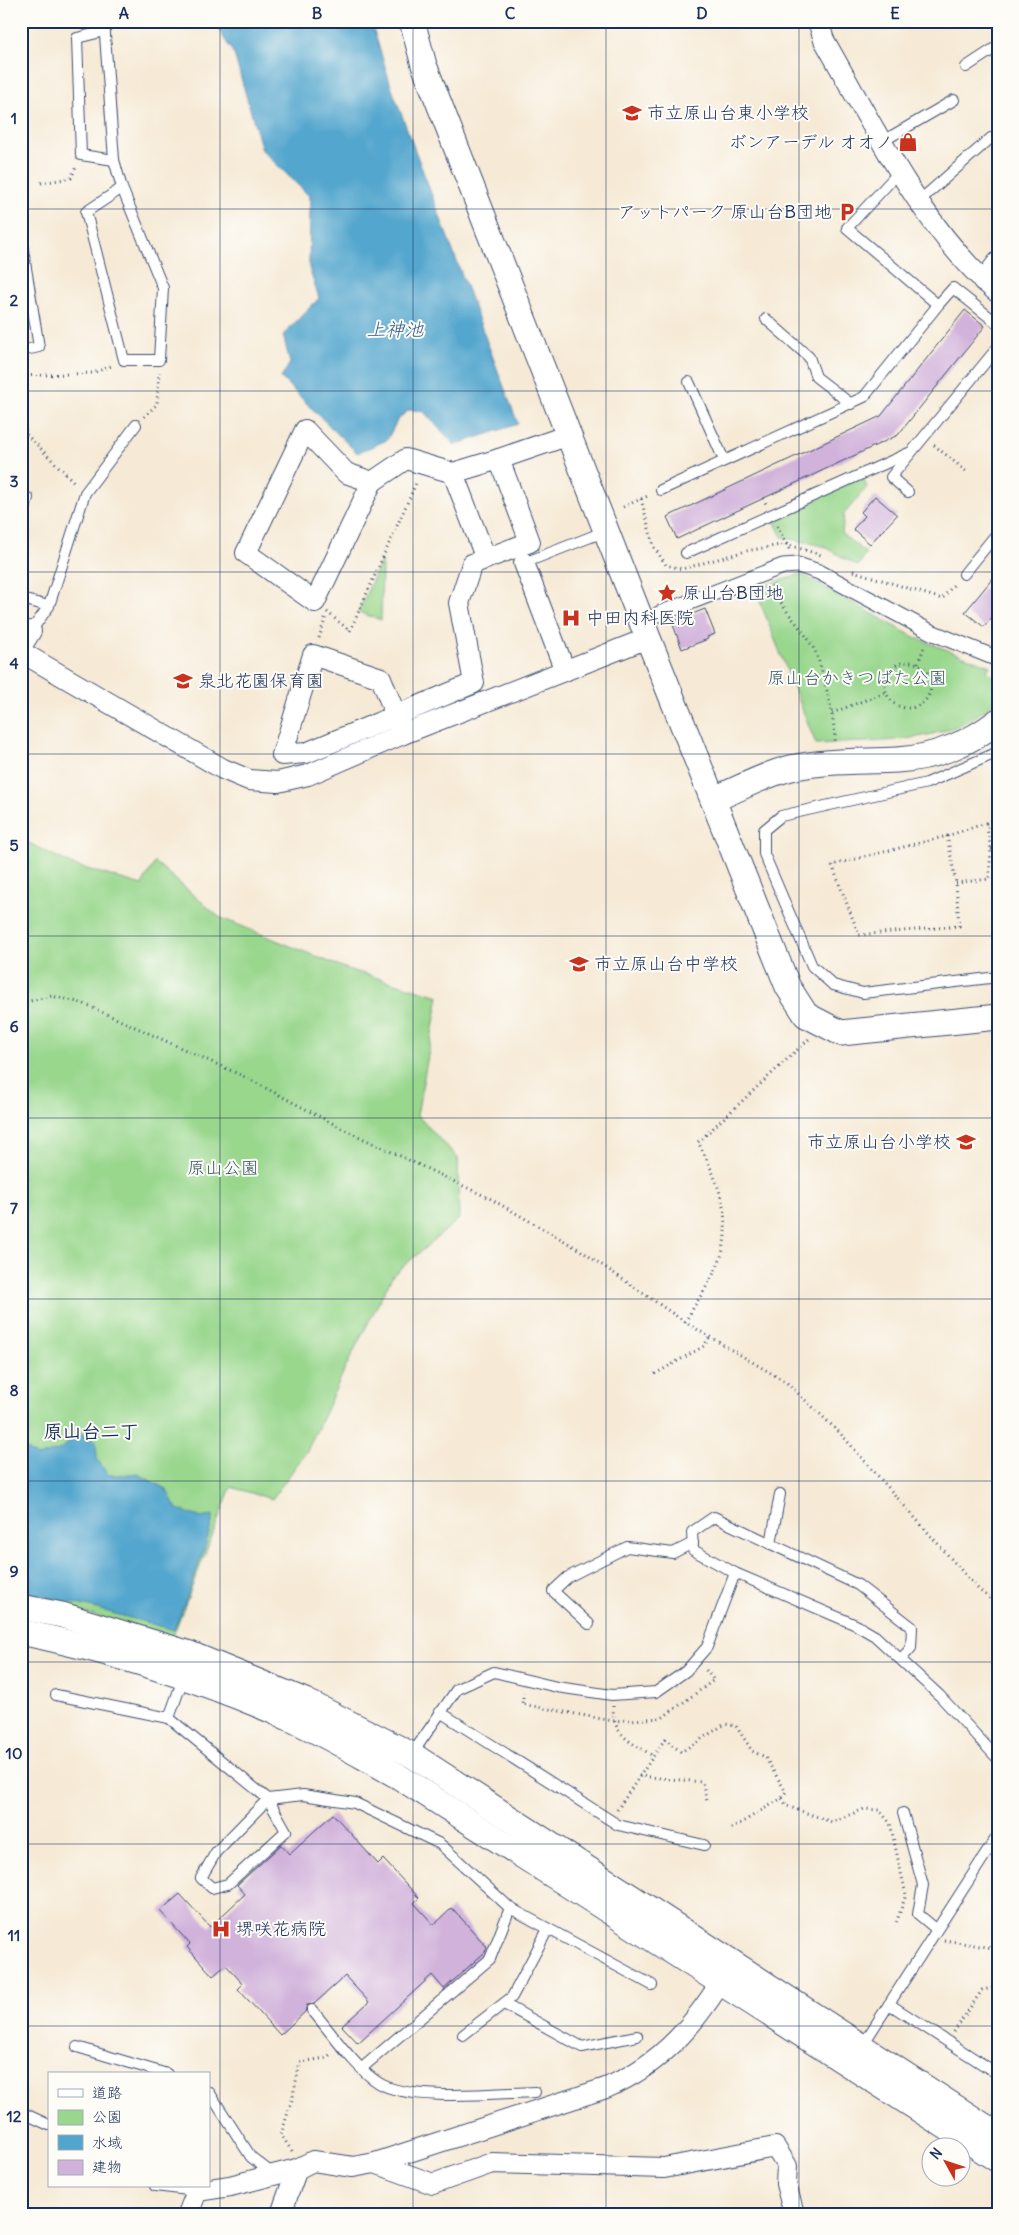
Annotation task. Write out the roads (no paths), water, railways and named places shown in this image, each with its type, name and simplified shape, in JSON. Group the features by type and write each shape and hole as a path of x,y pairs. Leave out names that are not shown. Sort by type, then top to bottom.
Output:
{"street":[{"path":"412,21 424,65 648,638 788,987 806,1015 841,1032 998,1017"},
{"path":"818,21 824,40 900,171 956,254 990,287 998,262"},
{"path":"372,482 346,473 305,430 246,553 321,608 372,482 406,458 453,473 569,435"},
{"path":"21,652 223,769 249,780 278,782 308,775 474,683 459,603 472,564 530,542 499,459"},
{"path":"453,473 486,559"},
{"path":"524,563 565,671"},
{"path":"659,614 783,566 798,565 819,572 931,632 998,659"},
{"path":"400,725 381,678 313,656 282,755 306,753 400,725 565,671 648,638"},
{"path":"714,799 790,768 846,760 899,760 949,749 979,735 998,720"},
{"path":"21,1607 62,1615 190,1654 305,1701 412,1755 726,1974 998,2160"},
{"path":"21,1632 53,1638 185,1676 299,1723 398,1776 726,1974 861,2047 998,2135"},
{"path":"188,2214 196,2191 230,2186 274,2175 313,2161 353,2167 375,2162 606,2088 632,2076 657,2059 684,2033 726,1974"},
{"path":"375,2162 433,2184 492,2163 664,2168 775,2147 787,2166 786,2184 794,2214"},
{"path":"281,2214 300,2167"}],"lane":[{"path":"114,160 81,155 77,38 104,26 114,160 122,188 163,288 160,360 124,360 86,212 122,188"},
{"path":"966,67 998,46"},
{"path":"883,141 954,100"},
{"path":"919,201 991,138"},
{"path":"900,171 847,228 938,305"},
{"path":"21,238 39,347 21,351"},
{"path":"661,490 864,397 953,288 998,324"},
{"path":"766,319 809,357 816,377 851,404"},
{"path":"908,492 891,478 998,347"},
{"path":"689,382 724,460"},
{"path":"26,639 49,606 85,493 136,425"},
{"path":"686,552 911,452"},
{"path":"21,523 28,498"},
{"path":"524,563 606,531"},
{"path":"964,574 998,532"},
{"path":"21,599 49,606"},
{"path":"998,752 927,783 780,816 764,830 764,854 812,966 833,985 864,993 998,977"},
{"path":"771,1544 780,1494"},
{"path":"901,1660 911,1648 912,1627 858,1585 714,1517 692,1532 693,1550 735,1574 856,1625 875,1636 901,1660 940,1696 998,1759"},
{"path":"589,1624 553,1590 568,1577 627,1547 673,1553 693,1543"},
{"path":"412,1755 457,1688 494,1672 558,1687 612,1695 656,1692 686,1671 707,1647 735,1574"},
{"path":"169,1718 185,1676"},
{"path":"56,1695 169,1718 268,1799 286,1830 228,1884 212,1888 201,1878 216,1852 268,1799 303,1795 355,1803 440,1844 510,1908 652,1985"},
{"path":"440,1712 618,1825 704,1846"},
{"path":"903,1813 923,1885 918,1914 934,1933"},
{"path":"861,2047 998,1836"},
{"path":"362,2068 490,1959 510,1908"},
{"path":"463,2035 512,1998 548,1929"},
{"path":"504,2004 582,2047 637,2036"},
{"path":"889,2004 998,2074"},
{"path":"312,2010 362,2068 380,2084 410,2094 535,2092"},
{"path":"77,2047 160,2072"},
{"path":"210,2094 251,2157 274,2175"},
{"path":"21,2112 48,2126"},
{"path":"171,2188 196,2191"}],"water":[{"name":"上神池","path":"213,21 371,21 392,89 518,424 455,445 423,411 409,410 398,419 387,440 357,453 281,378 290,363 283,335 319,298 309,268 310,197 262,150 234,54"},
{"path":"80,1433 96,1442 97,1459 108,1475 138,1474 166,1489 177,1509 202,1518 213,1515 203,1552 174,1630 90,1607 21,1592 21,1447 38,1457 61,1449"}],"place":[{"name":"市立原山台東小学校","path":"632,113"},
{"name":"ボンアーデル オオノ","path":"908,142"},
{"name":"アットパーク 原山台B団地","path":"847,212"},
{"name":"原山台B団地","path":"667,593"},
{"name":"中田内科医院","path":"571,618"},
{"name":"泉北花園保育園","path":"183,681"},
{"name":"市立原山台中学校","path":"579,964"},
{"name":"市立原山台小学校","path":"966,1142"},
{"name":"堺咲花病院","path":"221,1929"}],"district":[{"name":"原山台二丁","path":"91,1431"}],"park label":[{"name":"原山台かきつばた公園","path":"857,678"},
{"name":"原山公園","path":"223,1168"}]}
